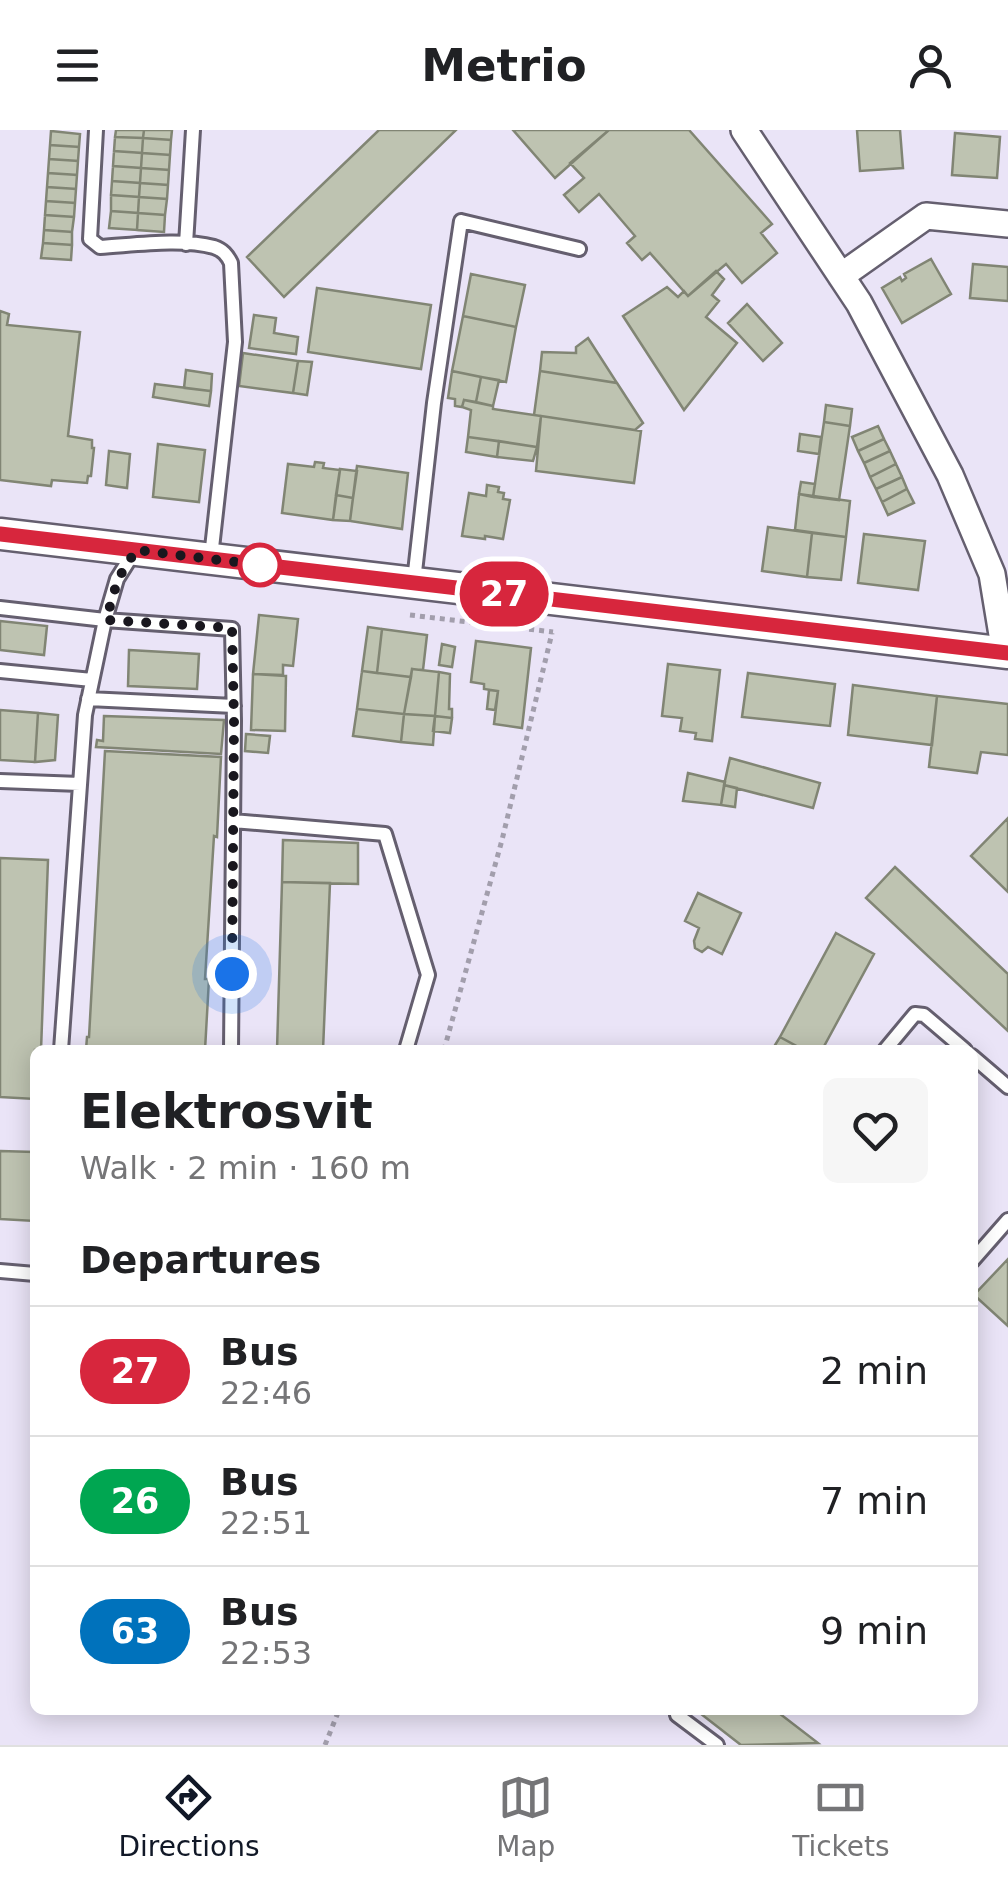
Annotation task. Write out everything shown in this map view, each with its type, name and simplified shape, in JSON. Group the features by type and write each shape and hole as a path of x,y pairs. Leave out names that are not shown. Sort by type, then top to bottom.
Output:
{"street":[{"path":"0,534 1006,653 992,574 950,475 859,303 744,130"},
{"path":"841,276 926,216 1008,224"}],"lane":[{"path":"96,130 90,239 100,246 186,244 215,248 226,253 231,262 236,342 211,559"},
{"path":"186,244 194,130"},
{"path":"414,584 434,402 461,221 579,249"},
{"path":"61,1045 88,699 118,579 136,550"},
{"path":"0,608 232,628 231,1045"},
{"path":"0,672 92,680"},
{"path":"88,699 234,706"},
{"path":"0,781 80,784"},
{"path":"233,821 385,834 428,975 407,1045"},
{"path":"889,1045 915,1014 924,1015 959,1045"},
{"path":"978,1061 1008,1087"},
{"path":"978,1254 1008,1220"},
{"path":"0,1272 30,1274"},
{"path":"678,1715 712,1743"}],"path":[{"path":"445,1045 502,840 560,601"},
{"path":"325,1745 337,1715"}],"building":[{"path":"116,130 144,130 143,138 115,137"},
{"path":"144,130 172,130 171,140 143,138"},
{"path":"379,130 456,130 284,297 247,257"},
{"path":"513,130 609,130 555,178"},
{"path":"609,130 689,130 772,224 761,233 777,253 742,283 726,264 688,296 650,253 642,260 627,243 635,236 599,194 579,212 564,195 584,178 570,163"},
{"path":"857,130 900,130 903,168 860,171"},
{"path":"51,131 80,134 79,147 50,145"},
{"path":"955,133 1000,137 997,178 952,175"},
{"path":"115,137 143,138 142,153 114,151"},
{"path":"143,138 171,140 170,155 142,153"},
{"path":"50,145 79,147 78,161 49,159"},
{"path":"114,151 142,153 141,168 113,166"},
{"path":"142,153 170,155 169,170 141,168"},
{"path":"49,159 78,161 77,175 48,173"},
{"path":"113,166 141,168 140,183 112,181"},
{"path":"141,168 169,170 168,185 140,183"},
{"path":"48,173 77,175 76,189 47,187"},
{"path":"112,181 140,183 139,197 111,195"},
{"path":"140,183 168,185 167,199 139,197"},
{"path":"47,187 76,189 75,203 46,201"},
{"path":"111,195 139,197 138,213 111,211"},
{"path":"139,197 167,199 165,215 138,213"},
{"path":"46,201 75,203 74,217 45,215"},
{"path":"111,211 138,213 137,230 109,228"},
{"path":"138,213 165,215 164,232 137,230"},
{"path":"45,215 74,217 72,232 44,230"},
{"path":"44,230 72,232 72,245 43,243"},
{"path":"43,243 72,245 71,260 41,258"},
{"path":"931,259 951,294 902,323 882,288 900,277 902,281 906,278 904,274"},
{"path":"973,264 1008,267 1008,301 970,298"},
{"path":"716,271 724,279 712,295 719,301 706,317 737,343 684,410 623,316 667,287 678,297 684,291 688,296"},
{"path":"471,274 525,285 516,327 463,316"},
{"path":"317,288 431,305 421,369 308,352"},
{"path":"747,304 782,343 763,361 728,323"},
{"path":"0,311 9,314 7,325 80,332 68,436 92,440 91,476 87,483 52,480 51,486 0,480"},
{"path":"254,315 276,318 274,333 298,337 296,354 249,348"},
{"path":"463,316 516,327 506,382 452,371"},
{"path":"588,338 617,383 540,371 542,352 576,353 576,347"},
{"path":"243,353 298,361 293,393 239,386"},
{"path":"298,361 312,362 307,395 293,393"},
{"path":"186,370 212,374 211,391 184,388"},
{"path":"452,371 481,377 476,402 464,400 462,407 455,406 455,399 448,398"},
{"path":"540,371 617,383 643,423 635,430 534,415"},
{"path":"481,377 499,380 493,406 476,402"},
{"path":"155,384 211,391 209,406 153,397"},
{"path":"464,400 541,416 537,447 468,437 471,410 462,407"},
{"path":"826,405 852,409 850,426 824,422"},
{"path":"541,416 641,431 634,483 536,471"},
{"path":"824,422 850,426 839,500 813,497"},
{"path":"878,426 884,439 858,451 852,437"},
{"path":"800,434 821,437 819,454 798,451"},
{"path":"468,437 499,441 497,457 466,452"},
{"path":"884,439 890,451 864,463 858,451"},
{"path":"499,441 537,447 533,461 497,457"},
{"path":"158,444 205,450 199,502 153,497"},
{"path":"109,451 130,454 127,488 106,485"},
{"path":"890,451 896,464 870,477 864,463"},
{"path":"315,462 324,463 323,468 340,470 333,520 282,513 288,464 314,467"},
{"path":"896,464 902,477 876,489 870,477"},
{"path":"357,466 408,473 402,529 350,521"},
{"path":"340,469 357,471 353,498 336,495"},
{"path":"902,477 907,489 882,502 876,489"},
{"path":"801,482 815,484 813,497 799,494"},
{"path":"487,485 499,487 503,499 510,500 503,539 462,536 469,493 486,496"},
{"path":"907,489 914,503 888,515 882,502"},
{"path":"799,494 850,501 846,537 795,530"},
{"path":"336,495 353,498 350,521 333,520"},
{"path":"768,527 812,533 807,577 762,571"},
{"path":"812,533 846,537 841,580 807,577"},
{"path":"864,534 925,541 918,590 858,583"},
{"path":"259,615 298,619 293,666 283,665 283,675 253,674"},
{"path":"0,621 47,626 44,655 0,650"},
{"path":"368,627 382,629 377,673 362,671"},
{"path":"382,629 427,635 423,670 412,669 411,677 377,673"},
{"path":"476,641 531,648 522,728 494,724 498,691 471,682"},
{"path":"442,644 455,647 452,667 439,665"},
{"path":"129,650 199,654 197,689 128,686"},
{"path":"668,664 720,670 712,741 695,739 696,733 680,731 682,718 662,716"},
{"path":"412,669 439,672 435,716 404,714"},
{"path":"362,671 411,677 404,714 357,709"},
{"path":"439,672 450,674 452,718 435,716"},
{"path":"748,673 835,684 830,726 742,717"},
{"path":"253,674 286,676 285,731 251,730"},
{"path":"853,685 937,696 932,745 848,735"},
{"path":"489,690 498,691 495,710 487,709"},
{"path":"937,696 1008,704 1008,755 981,752 977,773 929,767"},
{"path":"357,709 404,714 401,742 353,736"},
{"path":"0,710 38,713 35,762 0,760"},
{"path":"38,713 58,715 55,760 35,762"},
{"path":"404,714 435,716 433,745 401,742"},
{"path":"104,716 224,720 221,754 96,747 97,740 103,741"},
{"path":"435,716 452,718 450,733 433,731"},
{"path":"246,734 270,736 268,753 245,751"},
{"path":"105,751 221,757 205,979 209,979 205,1045 86,1045"},
{"path":"730,758 820,783 813,808 724,785"},
{"path":"688,773 725,782 721,805 683,801"},
{"path":"724,785 737,788 735,807 721,805"},
{"path":"1008,818 1008,892 971,856"},
{"path":"283,840 358,843 358,884 282,882"},
{"path":"0,858 48,860 41,1045 30,1045 30,1099 0,1097"},
{"path":"895,867 1008,974 1008,1031 866,898"},
{"path":"282,882 330,883 323,1045 277,1045"},
{"path":"698,893 741,913 722,954 708,947 702,952 695,948 699,928 685,921"},
{"path":"836,933 874,954 825,1045 795,1045 780,1037"},
{"path":"780,1037 795,1045 775,1045"},
{"path":"0,1151 30,1152 30,1221 0,1219"},
{"path":"1008,1259 1008,1326 978,1299 978,1291"},
{"path":"702,1715 782,1715 818,1743 741,1745"}],"bus line":[{"name":"27","path":"0,534 1008,653"}],"route":[{"path":"232,974 232,628 106,620 118,579 136,550 260,565"}]}
